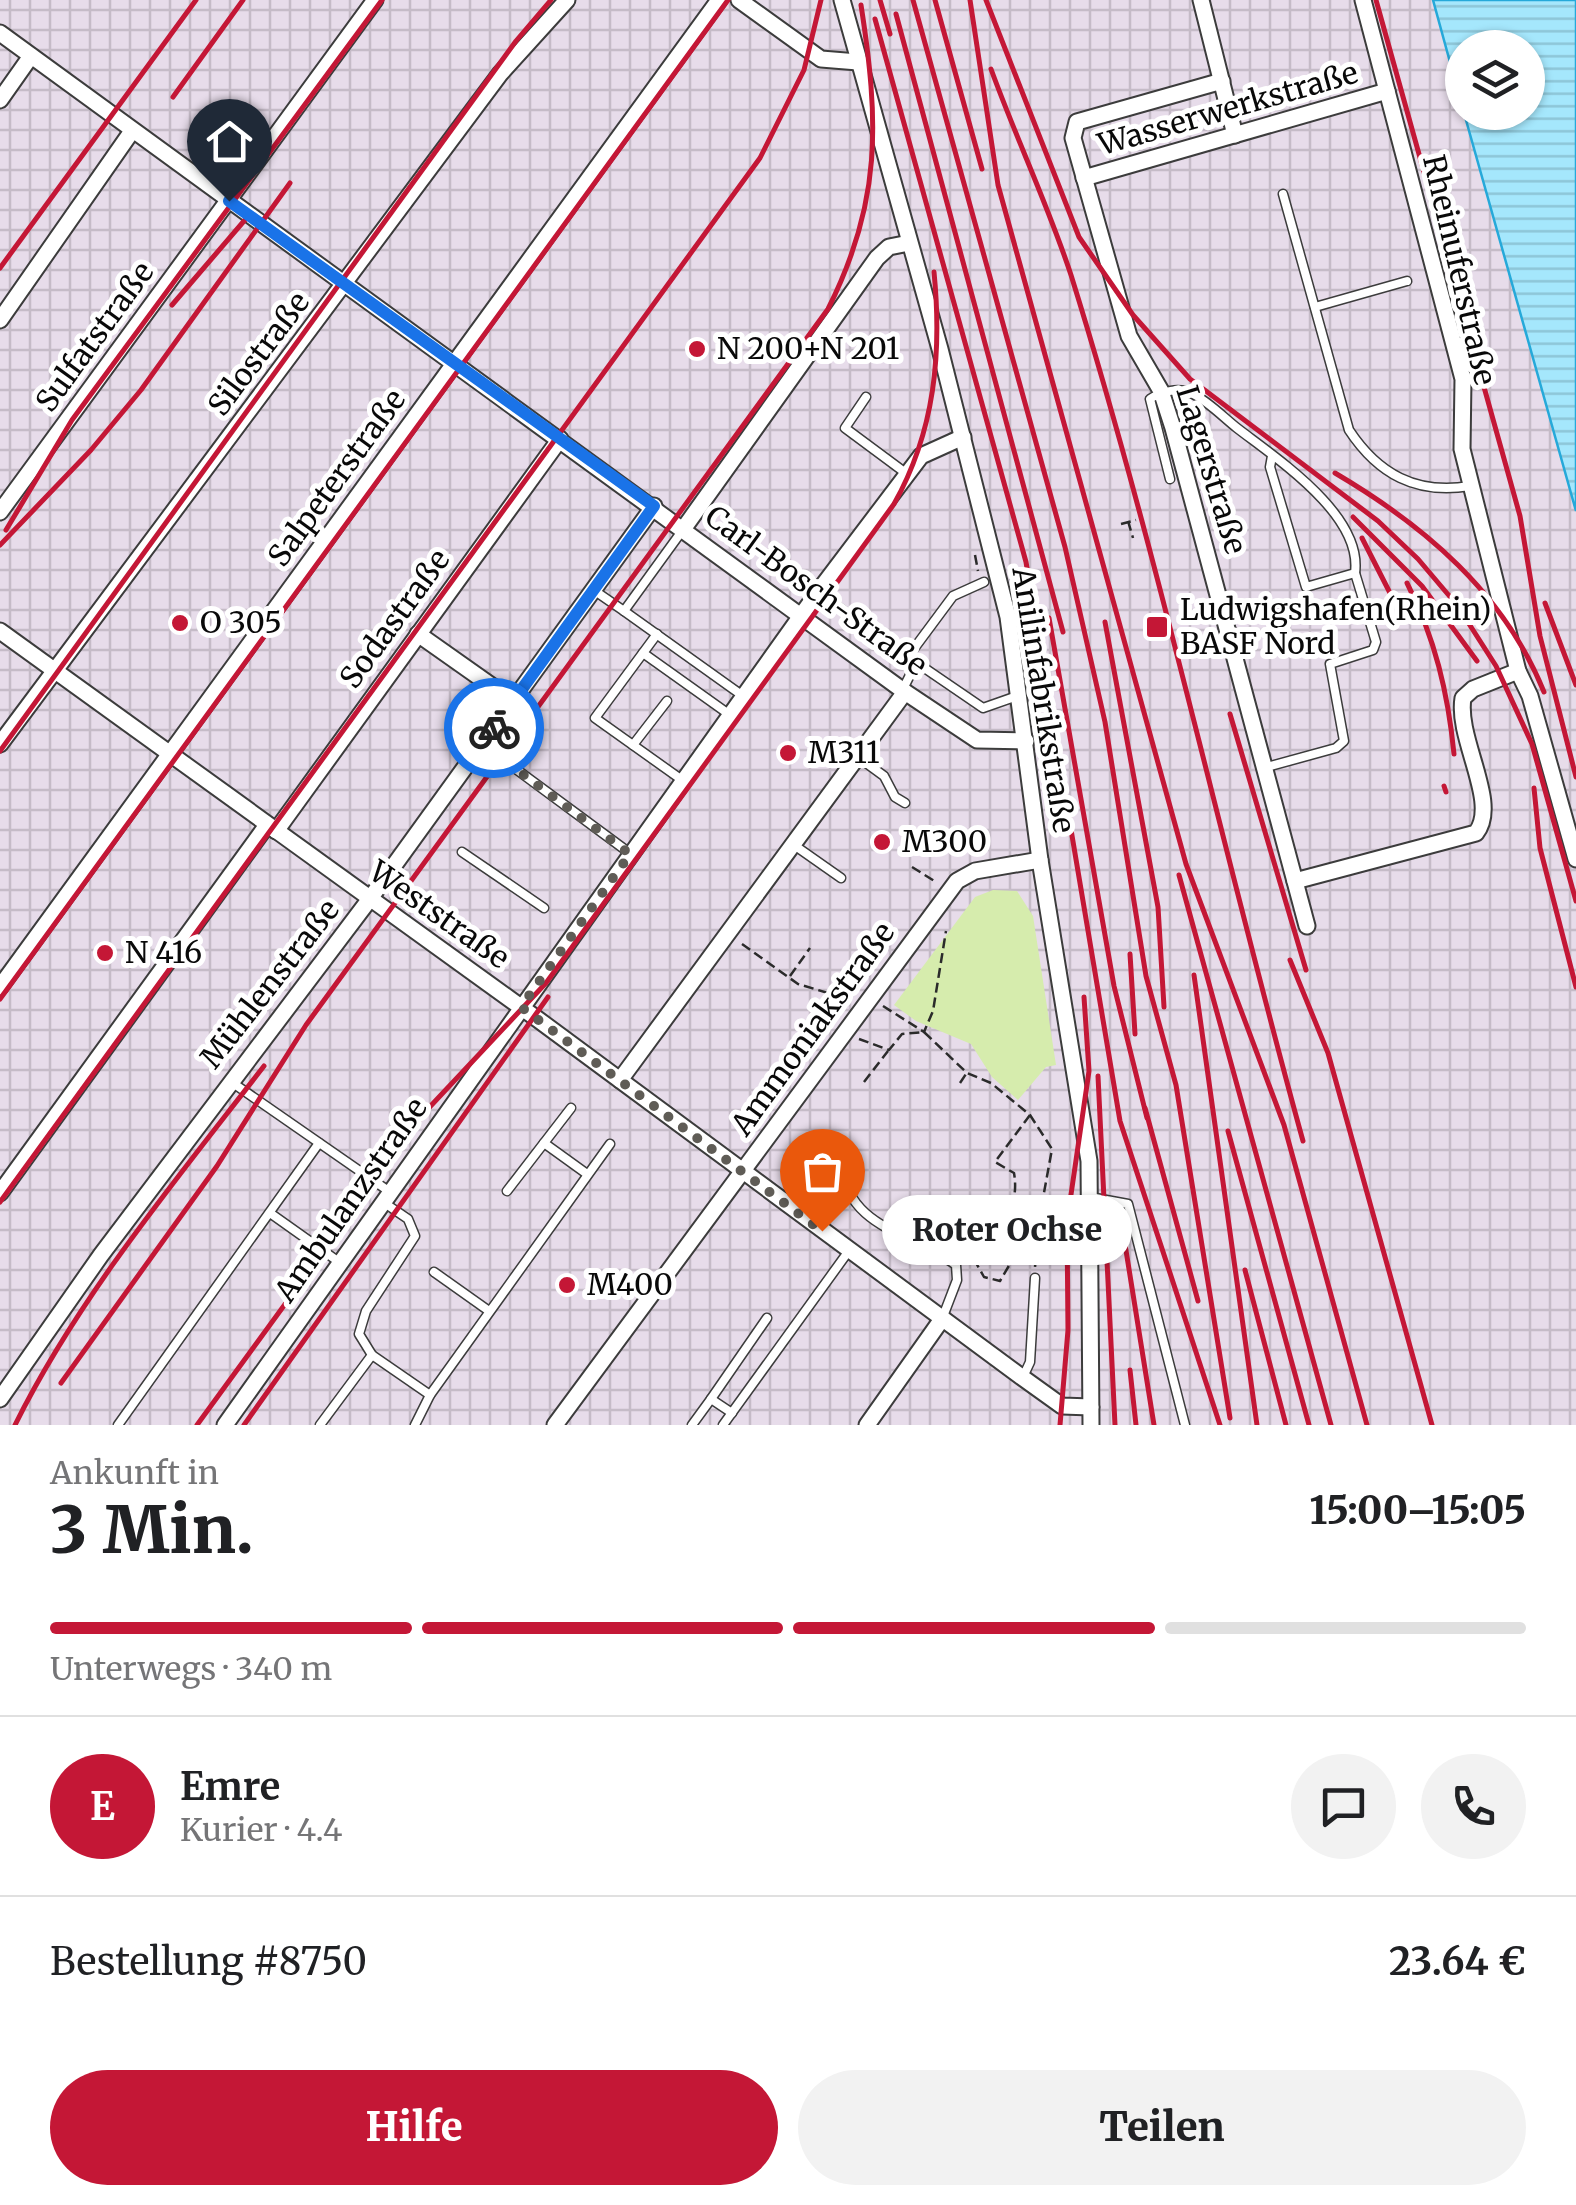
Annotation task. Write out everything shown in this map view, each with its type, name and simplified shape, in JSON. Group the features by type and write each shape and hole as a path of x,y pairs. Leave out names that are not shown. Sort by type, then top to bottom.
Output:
{"street":[{"name":"Sulfatstraße","path":"0,512 375,0"},
{"name":"Silostraße","path":"0,744 346,286 500,74 567,0"},
{"name":"Salpeterstraße","path":"0,987 719,0"},
{"path":"739,0 821,60 858,62"},
{"name":"Anilinfabrikstraße","path":"842,0 963,436 1008,617 1040,860 1090,1160 1092,1425"},
{"path":"1201,0 1236,135"},
{"name":"Rheinuferstraße","path":"1364,0 1463,379 1462,450 1470,486 1518,671 1530,696 1576,859"},
{"name":"Carl-Bosch-Straße","path":"0,33 904,690 977,740 1026,742"},
{"path":"0,100 31,56"},
{"name":"Lagerstraße","path":"1222,81 1078,122 1072,138 1129,336 1161,391 1308,926"},
{"name":"Wasserwerkstraße","path":"1084,178 1387,92"},
{"path":"0,320 132,131"},
{"path":"684,528 877,258 890,246 909,243"},
{"name":"Ambulanzstraße","path":"225,1425 818,592 926,452 963,436"},
{"name":"Sodastraße","path":"0,1193 560,439"},
{"name":"Mühlenstraße","path":"0,1399 230,1081 370,900 654,506"},
{"name":"Weststraße","path":"0,631 521,1007 1022,1378 1062,1406 1091,1407"},
{"path":"418,634 513,702"},
{"path":"1294,881 1476,833 1485,822 1484,804 1464,732 1463,698 1473,689 1518,671"},
{"path":"620,1080 904,690"},
{"name":"Ammoniakstraße","path":"556,1425 957,881 975,871 1040,860"},
{"path":"867,1425 942,1319"}],"lane":[{"path":"1284,194 1349,430 1367,457 1410,484 1448,489 1470,486"},
{"path":"1315,307 1407,281"},
{"path":"1170,479 1150,405 1161,391 1192,393 1328,504 1356,561 1355,574 1376,642 1373,650 1330,664 1344,740 1336,748 1263,768"},
{"path":"866,397 844,428 908,474"},
{"path":"1272,456 1270,467 1306,587 1355,574"},
{"path":"624,610 684,528"},
{"path":"907,658 952,596 982,582"},
{"path":"594,590 744,696"},
{"path":"818,592 907,658 911,668 904,690"},
{"path":"656,634 596,718 683,781"},
{"path":"643,653 730,715"},
{"path":"911,668 924,667 983,708 1020,695"},
{"path":"633,745 667,702"},
{"path":"482,744 630,854"},
{"path":"858,757 884,776 895,796 905,804"},
{"path":"794,845 841,878"},
{"path":"462,852 544,908"},
{"path":"230,1081 319,1144 387,1197 408,1219 415,1236 360,1323 364,1347 430,1395"},
{"path":"507,1191 571,1108"},
{"path":"544,1143 588,1174"},
{"path":"118,1425 319,1144"},
{"path":"415,1425 430,1395 610,1144"},
{"path":"841,1164 843,1186 856,1208 956,1266 957,1280 942,1319"},
{"path":"1090,1197 1128,1204 1185,1425"},
{"path":"270,1212 340,1262"},
{"path":"722,1425 848,1252"},
{"path":"434,1272 489,1311"},
{"path":"1022,1378 1030,1362 1035,1278"},
{"path":"692,1425 766,1318"},
{"path":"320,1425 372,1354"},
{"path":"712,1399 732,1412"}],"path":[{"path":"1121,524 1136,520"},
{"path":"1128,522 1133,538"},
{"path":"974,552 982,582"},
{"path":"912,867 922,873"},
{"path":"924,1032 933,1011 946,932"},
{"path":"728,934 797,986 820,988 865,1003 924,1032 967,1073 992,1083 1030,1115 1052,1149 1035,1278"},
{"path":"789,978 810,948"},
{"path":"846,1030 870,1046 888,1050"},
{"path":"864,1082 902,1034 924,1032"},
{"path":"960,1083 967,1073"},
{"path":"1030,1115 995,1162 1014,1173 1016,1190 1011,1210 996,1234 975,1251 975,1262 984,1277 1000,1282 1041,1211"}],"shaded area":[{"path":"0,0 1433,0 1445,43 1445,130 1469,130 1576,511 1576,1425 0,1425"}],"green space":[{"path":"993,890 1017,891 1033,916 1056,1065 1046,1067 1018,1100 992,1077 971,1044 916,1021 894,1005 975,897"}],"water":[{"path":"1433,0 1576,0 1576,511 1469,130 1545,130 1545,30 1445,30 1445,44"}],"railway":[{"path":"0,268 196,0"},
{"path":"173,97 243,0"},
{"path":"6,530 72,420 382,0"},
{"path":"0,751 516,41 551,0"},
{"path":"0,999 728,0"},
{"path":"0,1202 760,158 804,70 821,0"},
{"path":"880,0 890,34"},
{"path":"913,0 1065,547 1105,722 1146,976 1176,1085 1230,1418"},
{"path":"935,0 982,169"},
{"path":"970,0 998,185 1186,864 1284,1125 1367,1425"},
{"path":"986,0 1079,237 1133,315 1190,379 1378,521 1418,559 1457,605 1496,666 1532,744 1576,901"},
{"path":"1376,0 1520,516 1540,636 1576,777"},
{"path":"61,1383 217,1166 306,1025 828,309 858,233 872,160 871,86 861,5"},
{"path":"896,14 1063,632"},
{"path":"875,19 1026,562 1120,1121 1220,1425"},
{"path":"991,69 1062,249 1103,382 1303,1141"},
{"path":"0,545 91,450 141,390 290,183"},
{"path":"172,305 250,214"},
{"path":"197,1425 425,1112 546,983 894,504 927,420 936,362 934,272"},
{"path":"1335,473 1400,516 1458,565 1507,623 1544,692"},
{"path":"1353,517 1422,586 1477,661"},
{"path":"1362,538 1390,593"},
{"path":"1407,583 1439,666 1454,754"},
{"path":"1545,603 1576,685"},
{"path":"1049,618 1114,986 1147,1118"},
{"path":"1105,622 1158,907 1164,1007"},
{"path":"1230,714 1306,970"},
{"path":"1444,786 1446,792"},
{"path":"1534,788 1540,848 1576,987"},
{"path":"1179,875 1331,1425"},
{"path":"1130,954 1135,1034"},
{"path":"1290,960 1328,1053 1432,1425"},
{"path":"1194,975 1257,1425"},
{"path":"244,1425 548,997"},
{"path":"1060,1425 1068,1330 1067,1222 1089,1071 1084,997"},
{"path":"15,1425 40,1377 99,1285 264,1066"},
{"path":"1098,1076 1115,1425"},
{"path":"1145,1108 1198,1301"},
{"path":"1228,1131 1309,1425"},
{"path":"1120,1213 1154,1425"},
{"path":"1245,1270 1286,1425"},
{"path":"1130,1370 1136,1425"}],"way so far":[{"path":"494,728 482,744 630,854 521,1007 822,1231"}],"place":[{"name":"N 200+N 201","path":"697,349"},
{"name":"O 305","path":"180,623"},
{"name":"Ludwigshafen(Rhein) BASF Nord","path":"1157,627"},
{"name":"M311","path":"788,753"},
{"name":"M300","path":"882,842"},
{"name":"N 416","path":"105,953"},
{"name":"Roter Ochse","path":"822,1231"},
{"name":"M400","path":"567,1285"}],"route":[{"path":"229,201 654,506 494,728"}]}
